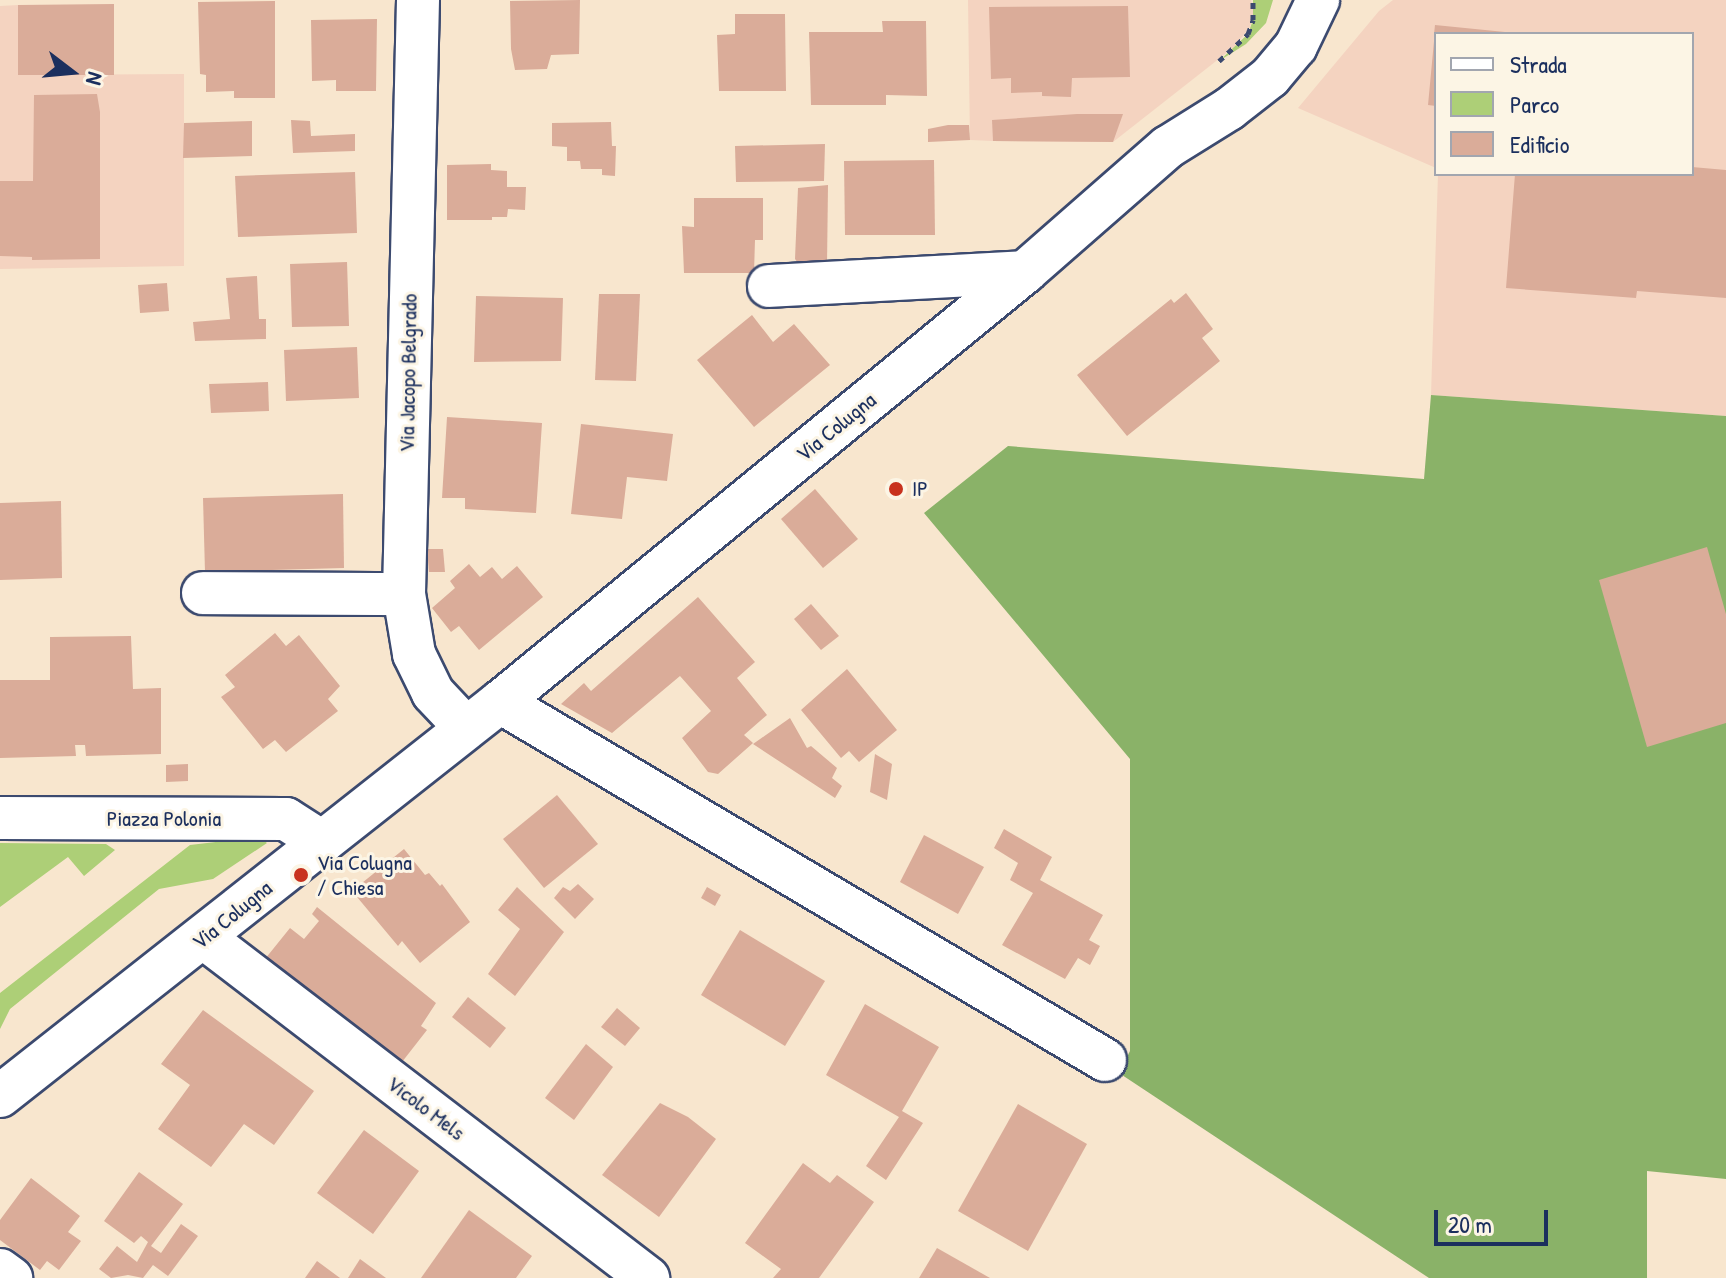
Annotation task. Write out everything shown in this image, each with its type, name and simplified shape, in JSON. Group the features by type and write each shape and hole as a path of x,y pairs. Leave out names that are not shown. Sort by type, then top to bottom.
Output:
{"street":[{"name":"Via Jacopo Belgrado","path":"418,0 404,594 414,654 433,693 466,728"},
{"name":"Via Colugna","path":"1168,147 1209,93 1271,35 1285,0"},
{"name":"Via Colugna","path":"0,1096 500,702 1025,272 1168,147 1229,109 1270,77 1296,46 1318,0"},
{"path":"769,286 1025,272"},
{"path":"203,593 404,594"},
{"path":"500,702 1105,1060"},
{"name":"Piazza Polonia","path":"0,818 286,819 322,842"},
{"name":"Vicolo Mels","path":"203,937 648,1278"},
{"path":"0,1270 11,1278"}],"path":[{"path":"1219,61 1248,34 1253,20 1253,0"}],"shaded area":[{"path":"968,0 1251,0 1254,12 1250,27 1234,47 1113,142 993,141 970,140"},
{"path":"1393,0 1726,0 1726,416 1431,395 1438,176 1694,176 1694,32 1434,32 1434,167 1298,108 1379,11"},
{"path":"18,5 18,75 184,74 184,266 0,269 0,6"}],"green space":[{"path":"1253,0 1273,0 1266,23 1246,44 1219,61 1248,34 1253,20"},
{"path":"1431,395 1726,416 1726,1179 1647,1171 1647,1278 1429,1278 1119,1073 1130,1051 1130,759 924,513 1008,446 1424,479"},
{"path":"259,837 267,843 213,879 159,889 10,1009 0,1029 0,993 190,845"},
{"path":"0,843 106,844 115,850 84,876 68,857 0,907"}],"building":[{"path":"580,0 579,54 551,55 547,69 515,70 511,49 510,1"},
{"path":"275,1 275,98 234,98 234,91 206,92 206,75 200,74 198,2"},
{"path":"114,4 114,75 18,75 18,5"},
{"path":"1128,6 1130,77 1072,78 1071,97 1042,96 1042,92 1011,93 1011,78 991,79 989,7"},
{"path":"735,14 785,14 786,91 719,91 717,35 735,34"},
{"path":"377,19 376,91 336,91 336,80 312,81 311,20"},
{"path":"882,21 926,21 927,96 886,95 886,105 811,105 809,32 883,32"},
{"path":"1435,25 1505,32 1434,32"},
{"path":"1434,41 1434,106 1428,105"},
{"path":"97,94 100,112 100,259 32,260 32,257 0,256 0,181 33,181 34,95"},
{"path":"1123,114 1113,142 993,141 992,120"},
{"path":"291,120 310,121 311,136 355,134 355,151 293,153"},
{"path":"252,121 252,156 183,158 184,123"},
{"path":"611,122 612,146 616,146 615,176 602,175 602,169 581,169 580,161 567,161 567,147 552,146 552,123"},
{"path":"969,125 970,140 928,142 928,129"},
{"path":"825,144 824,181 736,182 735,146"},
{"path":"934,160 935,235 845,235 844,161"},
{"path":"491,164 491,170 507,171 507,187 526,187 525,210 508,209 507,217 492,217 492,220 447,220 447,165"},
{"path":"1694,167 1726,170 1726,298 1637,291 1636,298 1506,288 1515,176 1694,176"},
{"path":"355,172 357,233 238,237 235,176"},
{"path":"828,185 827,266 801,267 795,259 798,188"},
{"path":"694,198 763,198 763,240 755,240 754,273 684,273 682,226 694,227"},
{"path":"347,262 349,326 292,327 290,264"},
{"path":"257,276 259,319 266,319 266,339 195,341 193,322 230,319 226,278"},
{"path":"167,283 169,311 140,313 138,285"},
{"path":"1186,293 1213,329 1202,338 1220,361 1127,436 1077,375 1171,299 1174,303"},
{"path":"599,294 640,294 636,381 595,380"},
{"path":"476,296 563,298 561,361 474,362"},
{"path":"752,315 773,342 794,324 830,365 754,427 697,360"},
{"path":"357,347 359,398 286,401 284,350"},
{"path":"268,382 269,411 211,413 209,384"},
{"path":"447,417 542,423 536,513 465,509 465,498 442,498"},
{"path":"581,424 673,434 667,481 627,477 622,519 571,514"},
{"path":"815,489 858,539 823,568 781,519"},
{"path":"343,494 344,568 205,572 203,498"},
{"path":"61,501 62,578 0,580 0,503"},
{"path":"1707,547 1726,614 1726,723 1647,747 1599,580"},
{"path":"427,549 443,549 445,572 429,572"},
{"path":"469,564 480,577 492,567 502,579 517,566 543,597 479,650 459,626 451,632 432,608 455,588 450,581"},
{"path":"698,597 755,662 737,678 767,715 744,735 753,743 718,774 708,772 682,738 711,711 680,676 612,733 561,704 584,683 591,691"},
{"path":"811,604 839,636 821,650 794,619"},
{"path":"275,633 286,646 299,635 340,686 328,699 338,711 286,752 275,740 263,749 221,697 235,687 225,675"},
{"path":"131,636 133,689 161,688 161,754 86,756 85,745 75,745 76,756 0,758 0,680 50,680 50,637"},
{"path":"847,669 897,730 859,762 849,751 841,758 801,710"},
{"path":"790,718 807,748 811,746 837,768 832,778 842,786 835,798 753,744"},
{"path":"875,754 892,764 887,800 870,792"},
{"path":"188,764 188,781 166,782 166,765"},
{"path":"557,795 598,844 544,888 503,839"},
{"path":"1004,829 1052,857 1040,880 1103,915 1089,940 1100,946 1090,965 1078,958 1065,979 1002,945 1033,893 1010,880 1018,863 994,848"},
{"path":"924,835 984,867 958,914 900,882"},
{"path":"404,849 425,875 429,873 440,886 442,884 470,922 420,963 402,941 398,946 352,891"},
{"path":"578,884 594,899 575,919 554,898 563,887 570,891"},
{"path":"517,887 564,932 515,996 488,974 520,929 498,910"},
{"path":"707,887 721,895 715,906 701,898"},
{"path":"317,907 436,1003 421,1026 427,1030 402,1062 265,959 290,928 304,939 319,921 312,914"},
{"path":"740,930 825,981 785,1046 701,995"},
{"path":"468,997 506,1028 490,1048 452,1017"},
{"path":"865,1004 939,1047 902,1111 923,1123 886,1180 866,1166 899,1117 826,1075"},
{"path":"617,1008 640,1028 625,1046 601,1027"},
{"path":"203,1010 314,1091 274,1145 244,1124 211,1167 158,1129 190,1085 161,1064"},
{"path":"586,1044 613,1067 574,1120 545,1098"},
{"path":"660,1103 688,1117 716,1139 659,1217 602,1175"},
{"path":"1018,1104 1087,1144 1028,1251 958,1211"},
{"path":"364,1130 419,1171 373,1234 317,1193"},
{"path":"803,1163 830,1183 837,1175 874,1202 819,1278 773,1278 781,1269 745,1243"},
{"path":"139,1172 183,1204 151,1246 161,1253 181,1224 198,1236 168,1276 153,1265 143,1278 128,1275 111,1278 99,1269 117,1246 137,1262 148,1242 141,1236 134,1243 104,1221"},
{"path":"31,1178 80,1216 68,1232 81,1241 59,1270 47,1261 40,1270 0,1240 0,1220"},
{"path":"469,1210 532,1256 516,1278 421,1278"},
{"path":"937,1248 990,1278 919,1278"},
{"path":"360,1259 386,1278 348,1278"},
{"path":"317,1261 340,1278 305,1278"}],"place":[{"name":"IP","path":"896,489"},
{"name":"Via Colugna / Chiesa","path":"301,875"}]}
